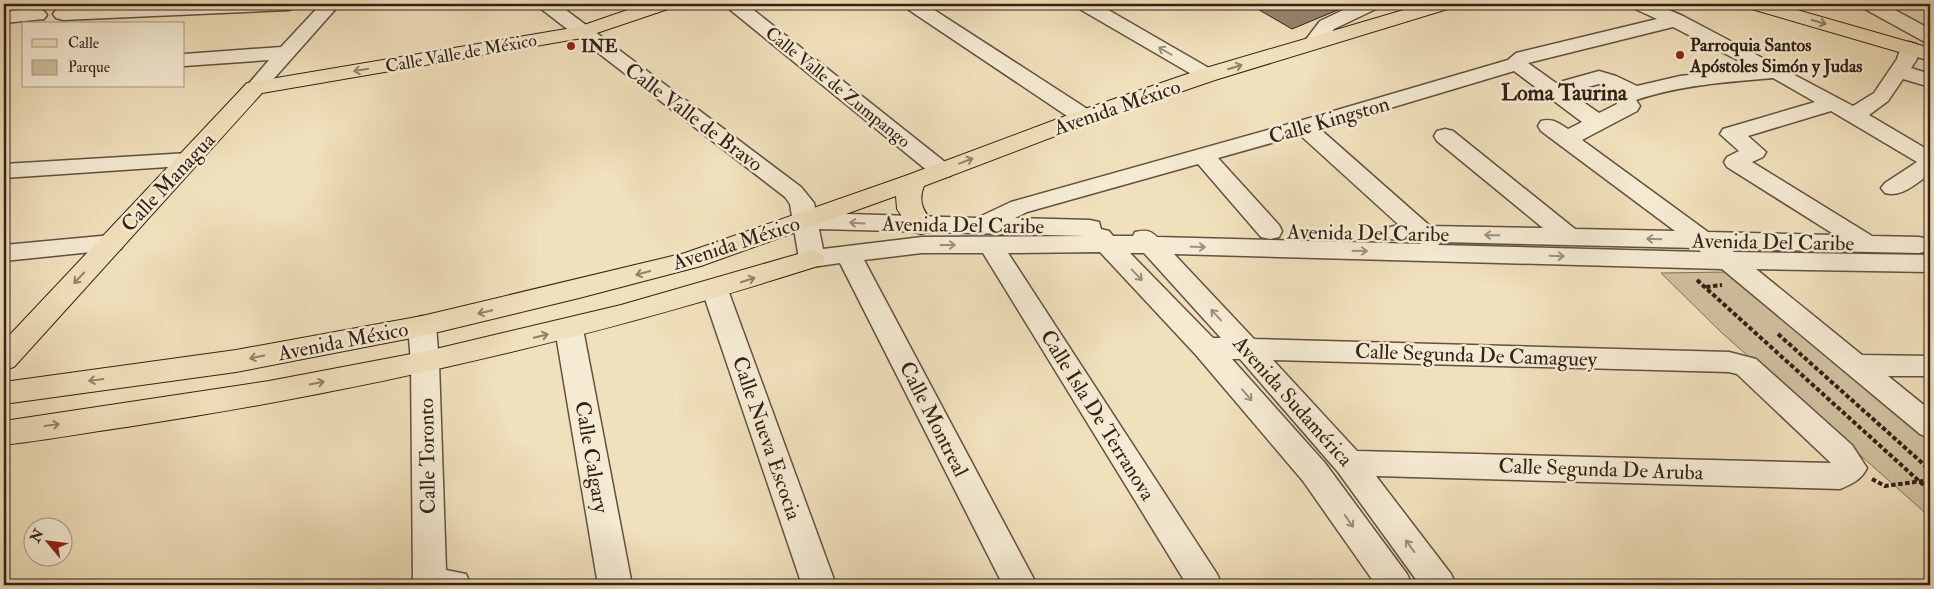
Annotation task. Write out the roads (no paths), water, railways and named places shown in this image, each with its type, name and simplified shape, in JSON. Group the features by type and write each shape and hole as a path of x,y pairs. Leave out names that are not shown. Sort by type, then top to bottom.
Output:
{"main road":[{"name":"Calle Valle de México","path":"255,88 582,32 664,4"},
{"name":"Avenida México","path":"4,393 236,361 422,326 580,289 692,260 914,182 1084,117 1207,75 1444,4"},
{"path":"1755,4 1930,55"},
{"name":"Calle Managua","path":"4,359 255,88"},
{"path":"914,182 908,193 907,201 921,236"},
{"name":"Avenida México","path":"4,433 217,401 425,363 569,329 715,290 812,259"}],"street":[{"path":"77,17 288,4"},
{"name":"Calle Managua","path":"255,88 331,4"},
{"name":"Calle Valle de Bravo","path":"547,4 793,192 802,202 812,259"},
{"name":"Calle Valle de Zumpango","path":"734,4 942,171"},
{"path":"913,4 1084,117"},
{"path":"1093,9 1125,4"},
{"path":"1314,42 1327,25 1371,4"},
{"path":"1640,4 1676,20 1834,103 1930,162 1892,188"},
{"path":"1870,4 1930,36"},
{"path":"1093,9 1207,75"},
{"path":"8,21 37,15"},
{"name":"Calle Kingston","path":"986,235 1019,207 1304,128 1517,64 1518,60 1524,56 1676,20"},
{"path":"1854,115 1882,96 1906,58 1909,48"},
{"path":"185,60 286,53"},
{"path":"1517,64 1598,123"},
{"path":"1898,71 1930,81"},
{"path":"1629,95 1692,79 1775,72"},
{"path":"1554,90 1599,77 1610,80 1629,95"},
{"path":"1629,95 1629,106 1598,123 1557,133 1692,254"},
{"path":"1735,162 1755,152 1731,134 1834,103"},
{"path":"1304,128 1446,253"},
{"path":"1445,136 1568,236"},
{"path":"1202,156 1270,231"},
{"path":"4,171 189,160"},
{"path":"1735,162 1866,244"},
{"name":"Avenida Del Caribe","path":"806,220 921,236 1143,237 1446,253 1692,254 1866,244 1930,245"},
{"name":"Avenida Del Caribe","path":"1143,237 1270,231 1568,236 1728,260 1930,263"},
{"name":"Calle Isla De Terranova","path":"986,235 1205,585"},
{"name":"Avenida Del Caribe","path":"812,259 921,236"},
{"name":"Avenida Sudamérica","path":"1099,236 1206,348 1314,472 1394,585"},
{"name":"Avenida Sudamérica","path":"1143,237 1349,462 1439,585"},
{"path":"4,253 112,243"},
{"name":"Calle Montreal","path":"848,252 1020,585"},
{"path":"1728,260 1858,364 1930,426"},
{"name":"Calle Nueva Escocia","path":"715,290 819,585"},
{"name":"Calle Toronto","path":"422,326 438,585"},
{"name":"Calle Calgary","path":"569,329 615,585"},
{"name":"Calle Segunda De Camaguey","path":"1206,348 1729,362 1746,366 1841,454 1852,468"},
{"path":"1858,364 1930,366"},
{"name":"Calle Segunda De Aruba","path":"1349,462 1840,476 1852,468"}],"place":[{"name":"INE","path":"571,46"},
{"name":"Parroquia Santos Apóstoles Simón y Judas","path":"1680,55"}],"district":[{"name":"Loma Taurina","path":"1564,92"}]}
